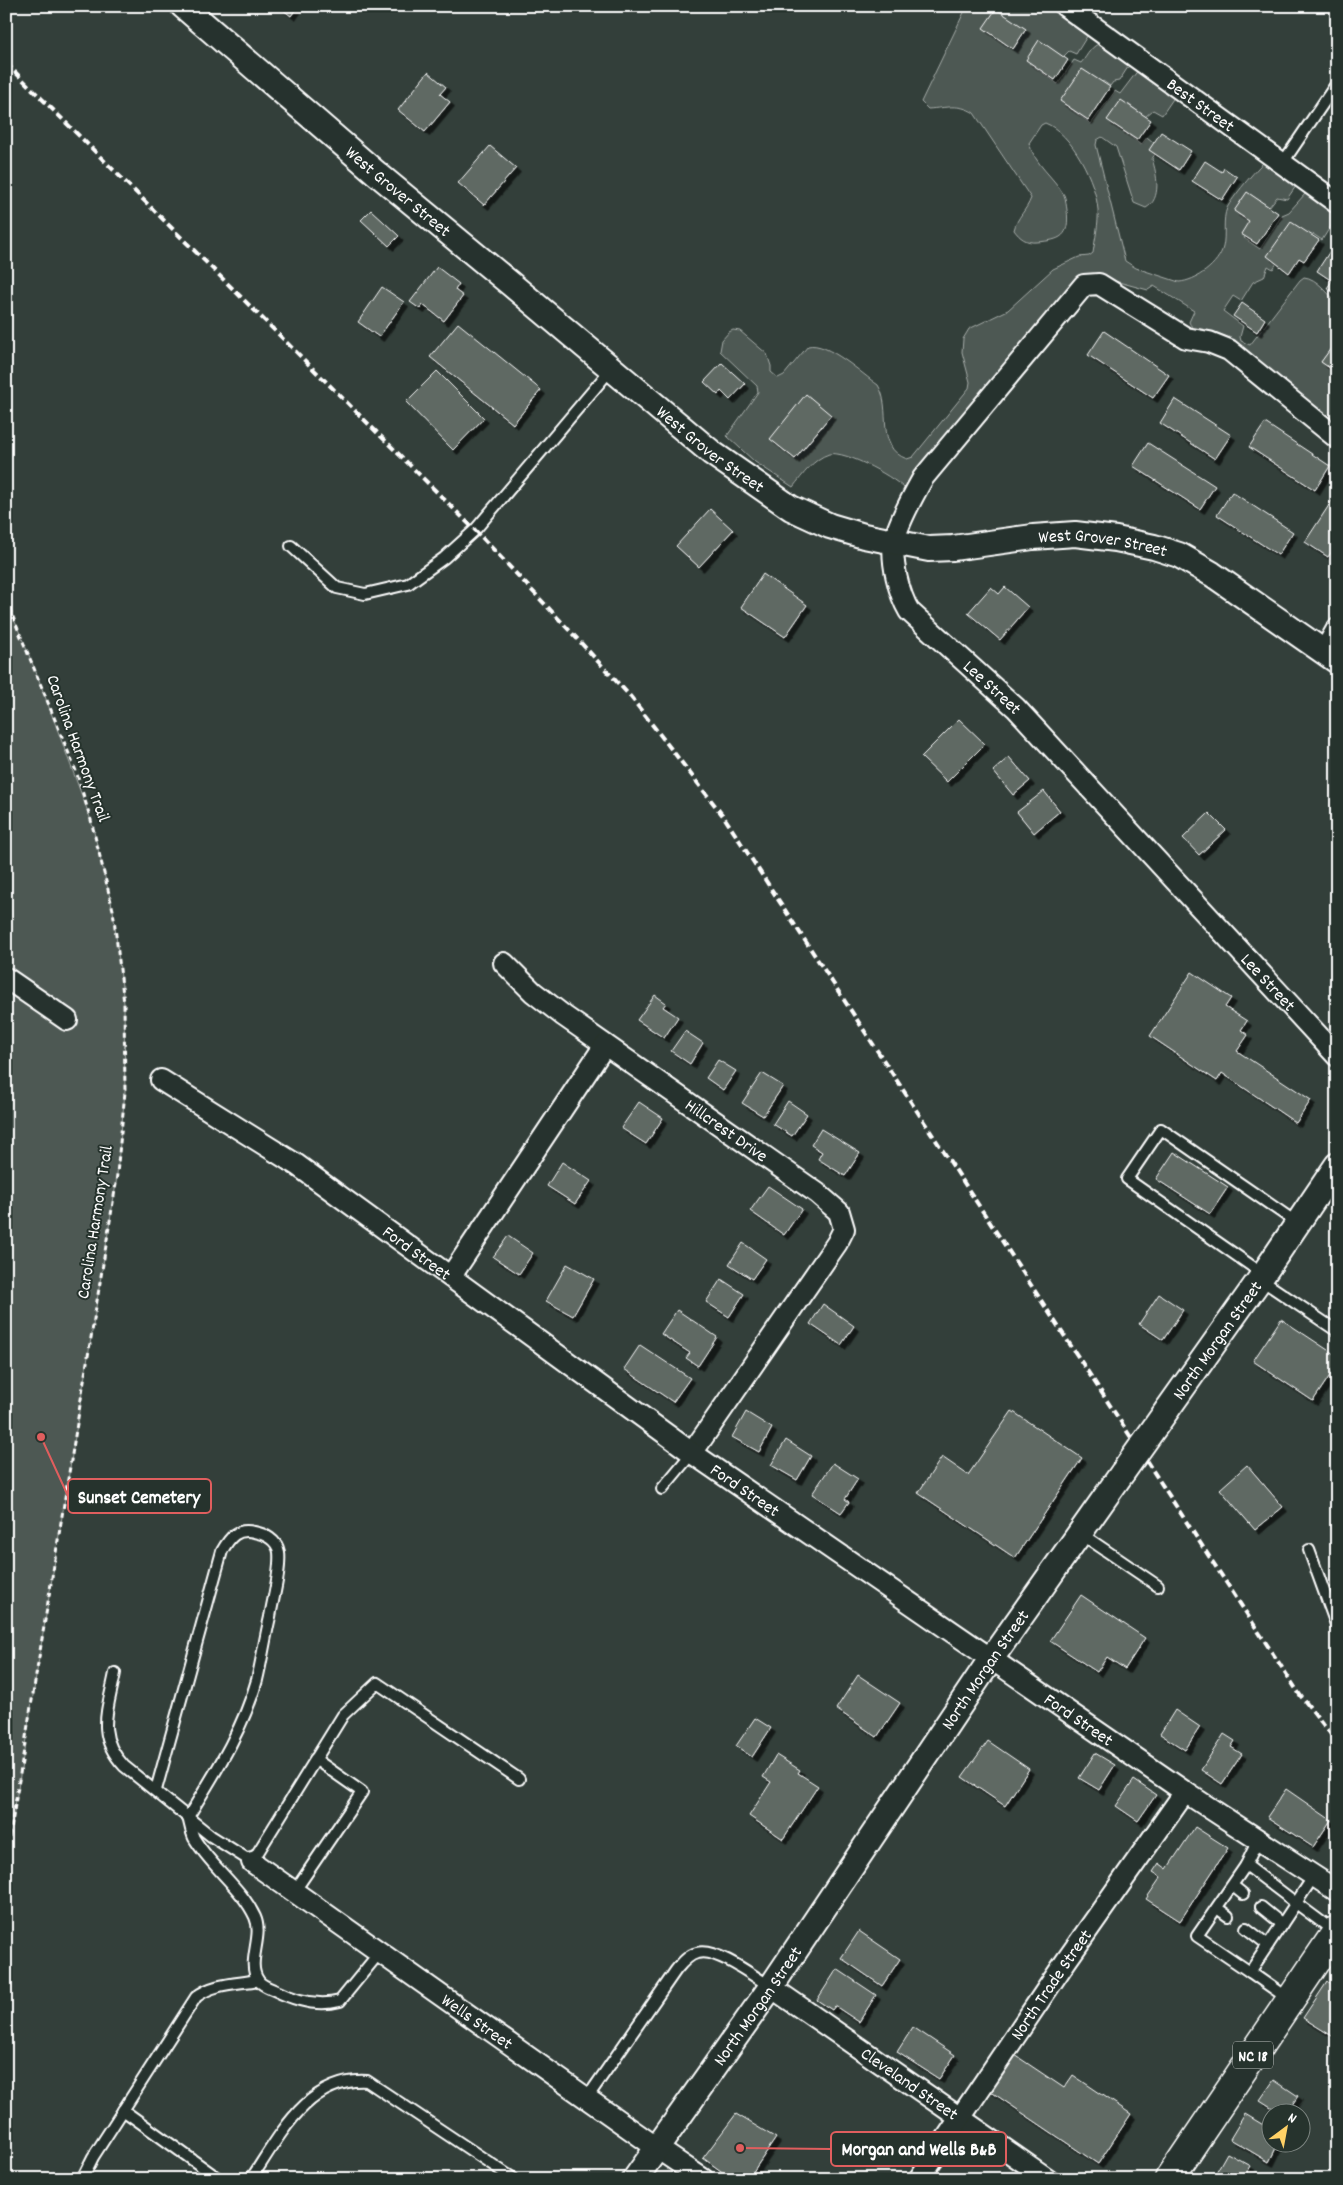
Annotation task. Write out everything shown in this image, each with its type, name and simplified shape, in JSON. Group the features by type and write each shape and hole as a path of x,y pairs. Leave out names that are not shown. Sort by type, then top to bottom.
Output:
{"main road":[{"name":"NC 18","path":"1169,2179 1336,1932"}],"street":[{"name":"West Grover Street","path":"183,6 375,172 712,453 791,508 830,526 929,549 945,549 1033,537 1075,534 1116,539 1154,547 1178,555 1212,574 1330,656"},
{"name":"Best Street","path":"1065,6 1282,164 1336,201"},
{"name":"Lee Street","path":"1337,438 1229,350 1209,342 1186,338 1099,284 1084,285 923,478 910,502 894,542 898,583 903,601 909,611 1016,708 1337,1056"},
{"path":"1330,656 1337,629"},
{"path":"451,1276 606,1045 534,992 504,963"},
{"path":"6,978 67,1020"},
{"name":"Hillcrest Drive","path":"606,1045 817,1193 839,1212 844,1229 837,1243 692,1453"},
{"name":"Ford Street","path":"161,1080 297,1165 692,1453 1185,1792 1337,1891"},
{"name":"North Morgan Street","path":"636,2179 771,1987 991,1659 1262,1276 1337,1165"},
{"name":"North Trade Street","path":"919,2179 1066,1962 1185,1792"},
{"name":"Wells Street","path":"252,1862 657,2148 704,2179"},
{"name":"Cleveland Street","path":"771,1987 1048,2179"}],"lane":[{"path":"1282,164 1337,83"},
{"path":"291,546 337,588 365,594 408,584 444,558 475,530 612,368"},
{"path":"1297,1223 1162,1129 1127,1179 1337,1331"},
{"path":"662,1489 692,1453"},
{"path":"156,1790 222,1551 231,1536 242,1530 266,1535 274,1540 279,1552 276,1583 257,1679 248,1710 222,1760 188,1816 193,1837 247,1903 255,1918 258,1928 254,1972 262,1984 291,1998 315,2003 331,2003 344,1998 380,1952"},
{"path":"1080,1534 1158,1586"},
{"path":"1308,1550 1337,1626"},
{"path":"115,1673 105,1727 112,1753 124,1766 211,1836 252,1862 343,1715 377,1683 519,1779"},
{"path":"294,1892 362,1792 315,1759"},
{"path":"1258,1840 1233,1886 1197,1936 1290,2000"},
{"path":"1246,1865 1336,1932"},
{"path":"1250,1972 1314,1876"},
{"path":"1233,1886 1243,1894"},
{"path":"1261,1906 1282,1924"},
{"path":"1217,1908 1228,1916"},
{"path":"1246,1928 1268,1945"},
{"path":"587,2098 682,1962 696,1953 707,1951 717,1955 771,1987"},
{"path":"82,2179 93,2157 196,1997 204,1990 217,1986 258,1980"},
{"path":"251,2179 295,2114 310,2100 331,2086 355,2081 367,2082 514,2179"},
{"path":"123,2110 219,2179"}],"path":[{"name":"Carolina Harmony Trail","path":"6,600 59,728 91,820 113,910 124,1003 125,1092 116,1184 6,1860"}],"shaded area":[{"path":"967,6 1052,6 1089,33 1076,54 1069,51 1063,57 1044,44 1029,63 1058,84 1074,60 1081,63 1092,48 1098,44 1102,43 1130,64 1119,81 1113,82 1110,86 1103,81 1100,84 1085,75 1064,104 1091,124 1115,91 1120,94 1139,69 1175,96 1162,115 1153,110 1145,117 1128,104 1113,123 1141,145 1147,137 1159,147 1152,159 1157,179 1156,192 1151,204 1146,208 1134,203 1116,147 1102,137 1097,140 1096,145 1125,261 1136,268 1179,282 1186,281 1206,270 1217,260 1221,253 1227,208 1244,184 1264,162 1296,186 1287,199 1277,197 1269,207 1251,195 1238,214 1252,225 1244,238 1260,249 1282,215 1289,212 1308,193 1336,214 1336,218 1322,240 1313,234 1277,263 1273,269 1268,266 1264,277 1253,282 1241,301 1233,296 1223,311 1243,326 1240,337 1241,341 1250,345 1300,280 1304,277 1309,278 1322,287 1337,303 1337,340 1321,362 1337,373 1337,426 1227,337 1200,332 1192,327 1189,322 1194,311 1154,286 1148,290 1100,277 908,492 883,473 847,456 837,454 823,456 809,468 793,487 755,462 727,436 758,392 757,386 720,351 722,340 733,330 740,331 767,354 771,372 778,378 784,375 808,346 825,348 844,360 878,385 884,405 887,437 891,446 897,453 907,459 913,457 969,388 970,382 962,352 963,339 969,329 1008,310 1053,269 1093,253 1098,210 1093,186 1081,160 1055,128 1045,123 1041,125 1029,143 1035,158 1064,195 1068,219 1067,226 1058,238 1030,242 1021,238 1014,230 1017,221 1031,198 974,113 957,107 928,109 921,102"},
{"path":"6,600 36,672 91,820 113,910 124,1003 125,1092 116,1184 6,1862"}],"building":[{"path":"278,6 298,6 291,16"},
{"path":"996,9 1026,29 1013,49 983,28"},
{"path":"1039,40 1068,60 1055,80 1026,60"},
{"path":"1082,69 1110,87 1088,120 1060,101"},
{"path":"428,72 446,87 440,94 450,102 425,132 398,110"},
{"path":"1121,100 1151,120 1137,140 1107,120"},
{"path":"1161,132 1191,151 1179,170 1149,150"},
{"path":"490,146 516,168 484,205 458,183"},
{"path":"1205,161 1222,172 1224,168 1237,177 1222,200 1192,181"},
{"path":"1247,192 1278,213 1257,244 1241,234 1249,221 1234,211"},
{"path":"371,210 399,236 389,246 361,220"},
{"path":"1291,222 1319,240 1304,261 1299,258 1289,273 1267,256"},
{"path":"1330,251 1337,255 1337,295 1327,288 1332,281 1317,271"},
{"path":"437,267 459,284 455,290 463,296 444,321 423,305 420,309 410,302"},
{"path":"382,287 404,302 379,337 358,322"},
{"path":"1242,303 1265,319 1257,332 1233,316"},
{"path":"458,323 541,390 513,424 430,357"},
{"path":"1104,331 1169,375 1153,398 1088,355"},
{"path":"1337,340 1337,373 1321,362"},
{"path":"722,363 745,384 730,400 721,391 718,395 704,382"},
{"path":"437,371 484,418 453,450 406,402"},
{"path":"806,394 831,415 795,459 770,439"},
{"path":"1175,399 1231,435 1215,459 1160,423"},
{"path":"1265,423 1330,466 1315,490 1249,447"},
{"path":"1148,443 1215,486 1200,509 1133,466"},
{"path":"1232,492 1293,532 1278,555 1217,515"},
{"path":"1337,493 1337,544 1328,557 1305,542"},
{"path":"710,509 733,530 699,567 676,546"},
{"path":"763,574 807,605 785,637 741,607"},
{"path":"991,587 999,594 1005,587 1028,607 1000,640 968,613"},
{"path":"959,719 985,744 947,782 921,757"},
{"path":"1009,757 1030,781 1013,795 993,771"},
{"path":"1044,791 1060,811 1034,833 1017,812"},
{"path":"1209,813 1226,830 1199,855 1183,838"},
{"path":"1192,972 1231,998 1225,1007 1247,1021 1241,1030 1248,1035 1237,1051 1311,1100 1296,1123 1222,1073 1217,1081 1150,1036"},
{"path":"655,995 666,1003 663,1007 678,1017 664,1038 637,1020"},
{"path":"685,1031 703,1043 690,1064 671,1051"},
{"path":"718,1060 736,1071 723,1090 706,1078"},
{"path":"762,1073 783,1086 763,1116 742,1103"},
{"path":"788,1101 807,1114 792,1136 773,1124"},
{"path":"639,1102 663,1118 646,1144 621,1128"},
{"path":"821,1129 860,1153 845,1176 818,1159 822,1152 811,1145"},
{"path":"1174,1152 1228,1187 1210,1214 1156,1179"},
{"path":"562,1162 591,1181 575,1204 547,1186"},
{"path":"768,1186 802,1209 784,1235 750,1211"},
{"path":"508,1236 533,1253 519,1274 493,1257"},
{"path":"743,1243 766,1259 752,1279 729,1264"},
{"path":"567,1264 594,1279 573,1316 546,1301"},
{"path":"721,1279 744,1294 729,1317 706,1302"},
{"path":"1159,1294 1183,1310 1163,1340 1139,1324"},
{"path":"823,1304 854,1326 841,1345 810,1324"},
{"path":"677,1310 717,1337 698,1366 686,1358 690,1353 661,1334"},
{"path":"1281,1319 1337,1356 1337,1365 1313,1401 1253,1361"},
{"path":"640,1345 690,1378 673,1402 624,1369"},
{"path":"1012,1411 1082,1458 1015,1558 918,1493 942,1457 968,1475"},
{"path":"746,1412 772,1428 759,1452 732,1437"},
{"path":"786,1440 811,1456 797,1480 771,1465"},
{"path":"833,1463 858,1479 845,1499 849,1502 841,1513 812,1494"},
{"path":"1247,1465 1283,1507 1255,1530 1220,1489"},
{"path":"1081,1595 1145,1638 1125,1669 1107,1657 1097,1672 1050,1641"},
{"path":"858,1675 900,1703 877,1737 836,1709"},
{"path":"1175,1710 1200,1727 1185,1750 1160,1734"},
{"path":"755,1718 771,1728 752,1757 736,1746"},
{"path":"1224,1734 1235,1741 1231,1747 1242,1754 1222,1784 1201,1770"},
{"path":"988,1741 1029,1769 1005,1806 962,1777"},
{"path":"1095,1753 1115,1765 1099,1790 1079,1778"},
{"path":"776,1755 800,1770 798,1773 818,1786 783,1839 749,1816 771,1782 763,1777"},
{"path":"1134,1780 1156,1795 1138,1821 1116,1806"},
{"path":"1286,1789 1331,1820 1313,1847 1267,1817"},
{"path":"1195,1827 1228,1848 1180,1921 1146,1899 1161,1877 1153,1872 1159,1863 1167,1869"},
{"path":"859,1931 900,1959 882,1986 841,1958"},
{"path":"837,1969 876,1995 859,2022 835,2006 832,2010 817,2000"},
{"path":"1327,1982 1337,1988 1337,2039 1303,2018"},
{"path":"913,2027 955,2055 939,2079 897,2052"},
{"path":"1009,2051 1064,2088 1073,2075 1131,2114 1098,2164 984,2087"},
{"path":"1274,2080 1298,2096 1294,2102 1263,2102 1260,2100"},
{"path":"736,2114 776,2138 748,2179 732,2179 703,2158"},
{"path":"1245,2114 1260,2123 1260,2152 1274,2152 1269,2162 1230,2139"},
{"path":"1227,2153 1251,2166 1243,2179 1220,2179 1214,2176"}],"railway":[{"path":"6,63 475,530 630,696 724,817 1300,1695 1337,1742"}],"place":[{"name":"Sunset Cemetery","path":"41,1437"},
{"name":"Morgan and Wells B&B","path":"740,2148"}]}
